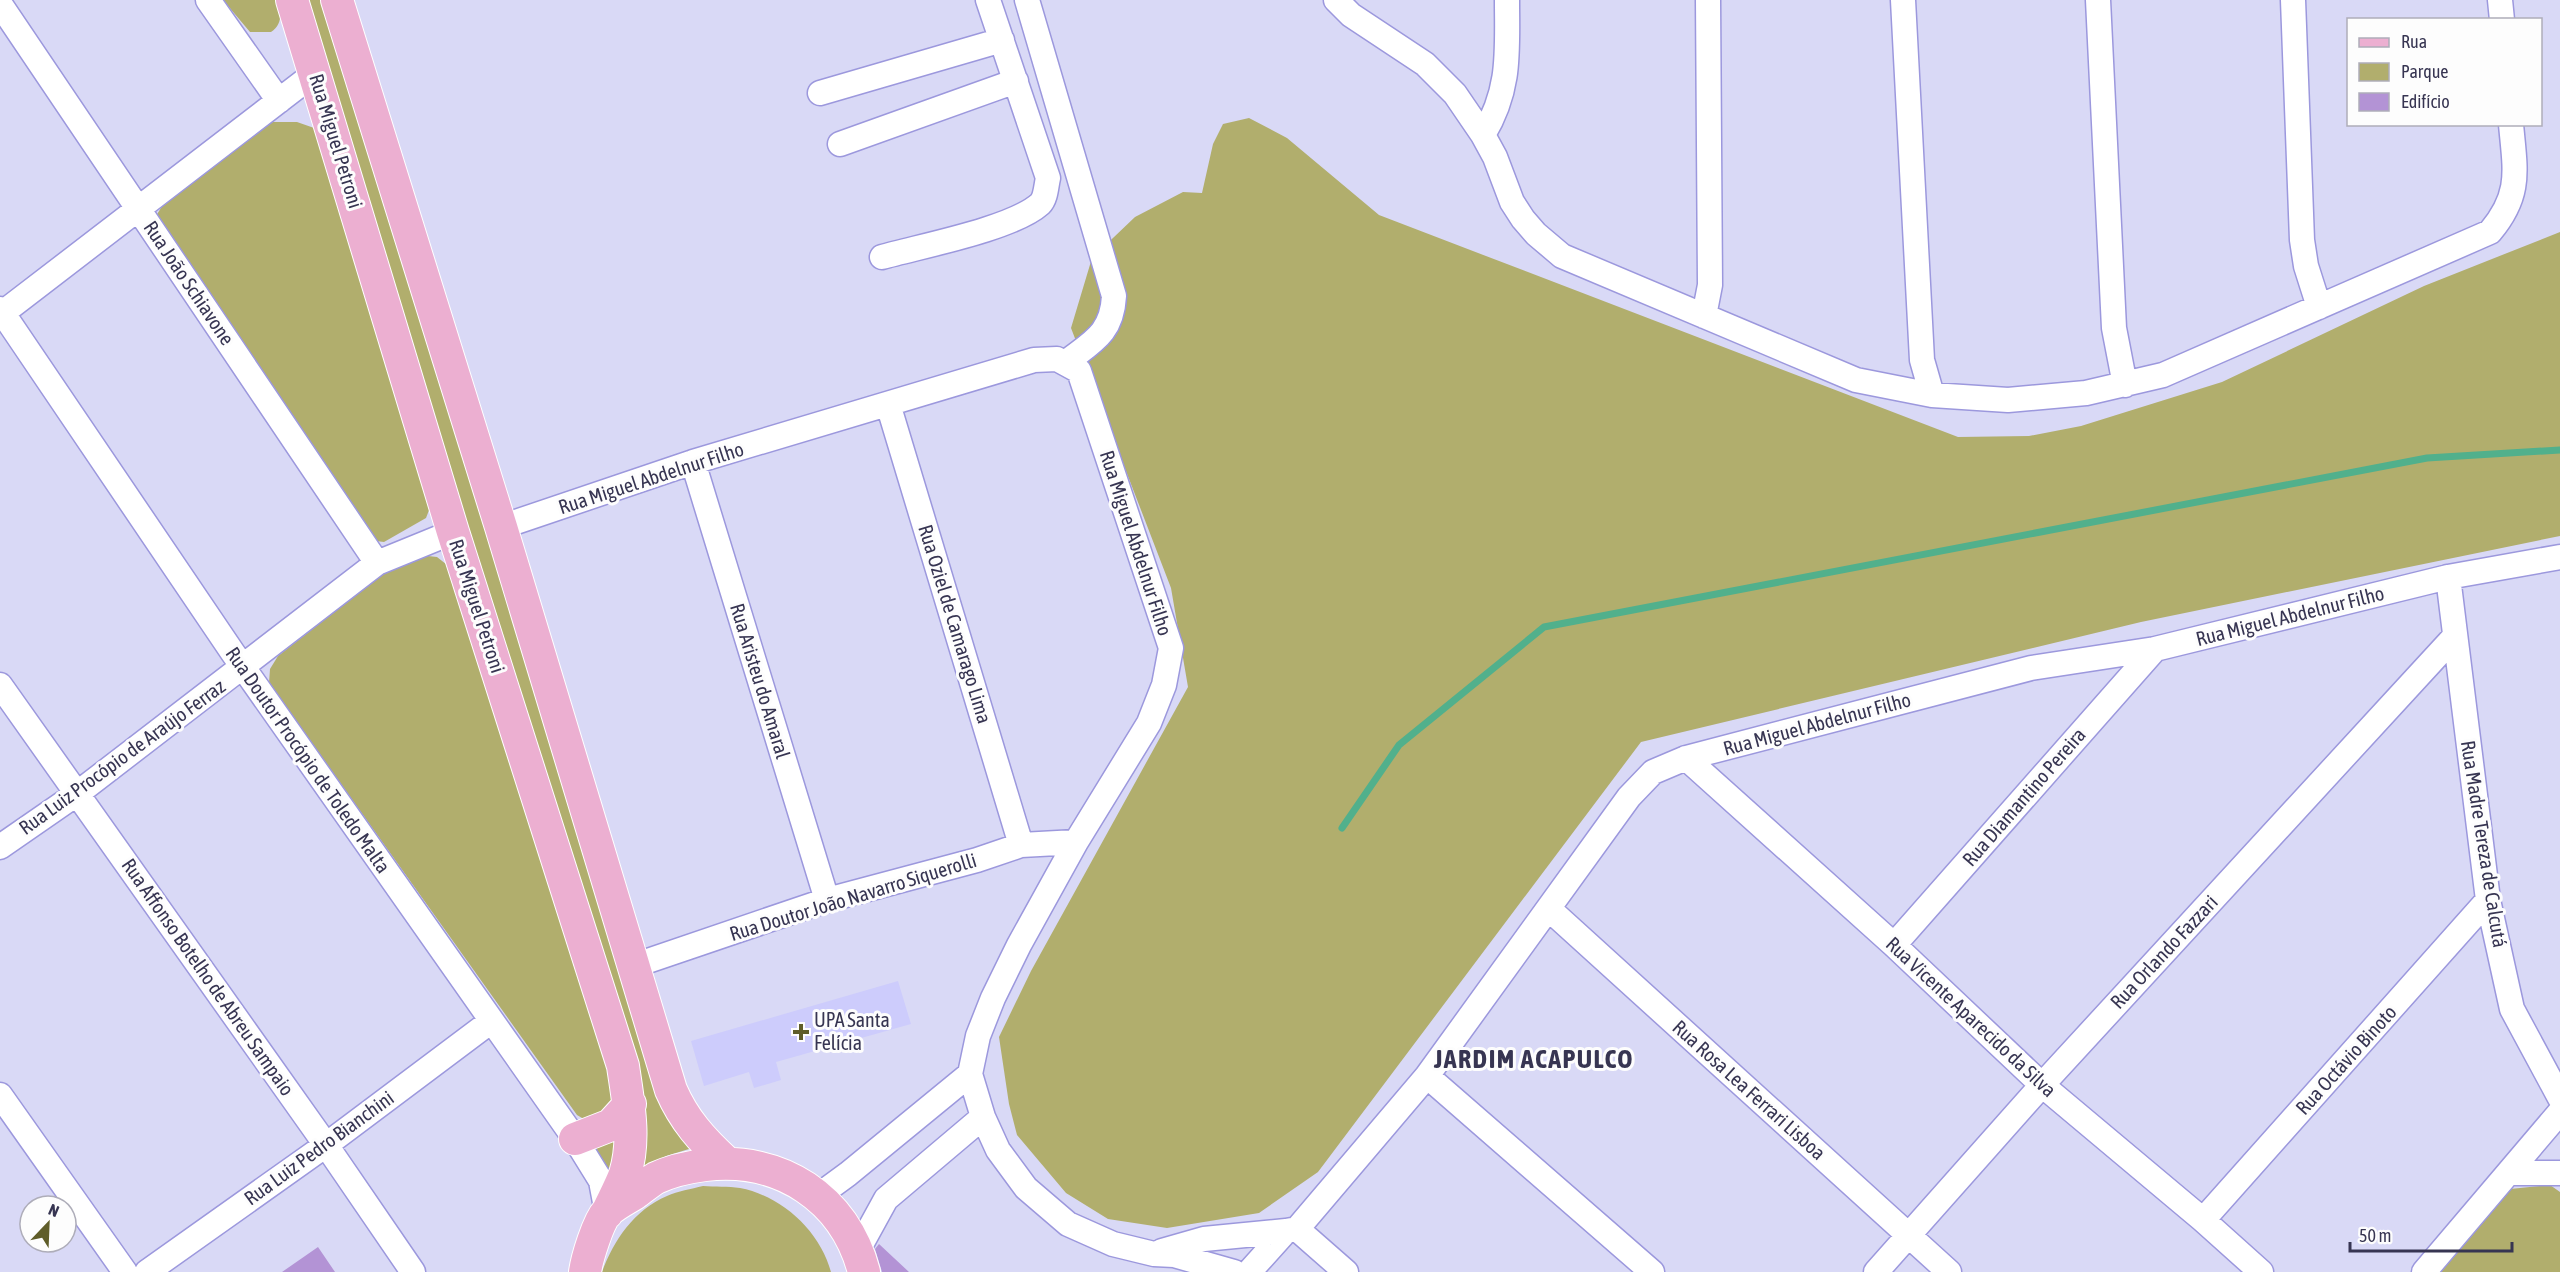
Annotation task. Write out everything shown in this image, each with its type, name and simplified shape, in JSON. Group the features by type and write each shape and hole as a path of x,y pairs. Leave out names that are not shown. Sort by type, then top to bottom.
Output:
{"main road":[{"name":"Rua Miguel Petroni","path":"292,0 453,532 622,1066 630,1104 630,1139 625,1173 588,1256 585,1272"},
{"path":"337,0 501,528 671,1090 681,1113 706,1143 726,1162"},
{"path":"575,1139 611,1125 630,1104"},
{"path":"607,1213 657,1178 691,1167 726,1162 749,1164 785,1175 818,1196 841,1220 861,1261"}],"street":[{"path":"208,0 279,101"},
{"path":"882,257 1013,220 1041,203 1048,178 988,0"},
{"path":"1027,0 1114,296 1113,315 1108,325 1096,339 1065,363"},
{"path":"1336,0 1351,15 1425,64 1455,94 1495,157 1512,202 1523,219 1548,246 1562,256 1856,380 1932,395 1970,399 2047,398 2125,385 2163,375 2490,232 2506,209 2516,178 2511,126"},
{"path":"1483,135 1498,107 1507,74 1507,0"},
{"path":"1704,316 1710,285 1708,0"},
{"path":"1903,0 1922,360 1932,395"},
{"path":"2098,0 2114,328 2125,385"},
{"path":"2293,0 2302,240 2306,266 2319,307"},
{"path":"2500,0 2502,18"},
{"name":"Rua João Schiavone","path":"0,4 377,564"},
{"path":"820,93 1002,40"},
{"path":"1,312 140,210 315,73"},
{"path":"840,144 1016,81"},
{"name":"Rua Doutor Procópio de Toledo Malta","path":"1,312 243,668 490,1022 575,1139 601,1181 607,1213"},
{"name":"Rua Miguel Abdelnur Filho","path":"501,528 693,462 1034,360 1057,359 1079,371 1171,648 1164,685 1149,723 1076,842 993,998 978,1036 970,1074 983,1117 998,1150 1026,1188 1068,1224 1113,1244 1172,1260 1234,1272"},
{"name":"Rua Oziel de Camarago Lima","path":"888,404 1021,845"},
{"name":"Rua Aristeu do Amaral","path":"693,462 827,900"},
{"name":"Rua Luiz Procópio de Araújo Ferraz","path":"0,847 78,793 377,564 453,532"},
{"name":"Rua Miguel Abdelnur Filho","path":"1249,1272 1292,1230 1427,1076 1629,797 1653,772 1686,758 2031,669 2155,649 2448,577 2560,557"},
{"name":"Rua Madre Tereza de Calcutá","path":"2448,577 2488,900 2512,1009 2560,1098"},
{"name":"Rua Orlando Fazzari","path":"1876,1272 2042,1084 2455,636"},
{"name":"Rua Diamantino Pereira","path":"1894,945 2155,649"},
{"name":"Rua Affonso Botelho de Abreu Sampaio","path":"0,685 326,1145 413,1272"},
{"name":"Rua Vicente Aparecido da Silva","path":"1686,758 1894,945 2042,1084 2261,1272"},
{"name":"Rua Doutor João Navarro Siquerolli","path":"633,966 827,900 977,860 1021,845 1076,842"},
{"name":"Rua Octávio Binoto","path":"2203,1220 2488,900"},
{"name":"Rua Rosa Lea Ferrari Lisboa","path":"1548,909 1949,1272"},
{"name":"Rua Luiz Pedro Bianchini","path":"147,1272 326,1145 490,1022"},
{"path":"818,1196 970,1074"},
{"path":"1427,1076 1652,1272"},
{"path":"0,1095 125,1272"},
{"path":"2424,1272 2560,1112"},
{"path":"861,1261 885,1199 983,1117"},
{"path":"2510,1173 2560,1173"},
{"path":"1172,1260 1204,1239 1292,1230 1346,1272"}],"shaded area":[{"name":"UPA Santa Felícia","path":"898,981 911,1024 776,1062 781,1080 754,1088 749,1072 704,1086 691,1041"}],"green space":[{"path":"223,0 278,0 280,13 278,25 271,32 250,32"},
{"path":"301,0 330,0 669,1118 675,1131 691,1146 689,1149 666,1156 641,1170 634,1160"},
{"path":"1249,118 1287,138 1379,215 1958,437 2029,436 2081,426 2222,382 2424,286 2560,232 2560,536 2141,622 1641,742 1318,1172 1259,1213 1167,1228 1108,1219 1066,1193 1017,1135 1009,1104 999,1037 1031,971 1188,687 1171,588 1071,328 1092,258 1135,217 1183,192 1202,193 1213,144 1223,124"},
{"path":"273,122 297,122 317,129 431,505 426,518 384,542 376,541 156,216 164,203 263,125"},
{"path":"437,557 451,568 611,1067 615,1105 587,1121 577,1115 269,683 270,669 278,656 380,576 411,559"},
{"path":"616,1130 613,1177 600,1163 591,1138"},
{"path":"2550,1185 2560,1192 2560,1272 2434,1272 2510,1189"},
{"path":"703,1186 740,1188 756,1192 784,1207 797,1218 818,1243 831,1272 602,1272 619,1238 645,1209 671,1194"}],"building":[{"path":"879,1244 909,1272 882,1272 875,1249"},
{"path":"318,1247 335,1272 282,1272"}],"waterway":[{"path":"1342,828 1399,745 1544,627 2427,458 2560,450"}],"place":[{"name":"UPA Santa Felícia","path":"801,1032"}],"district":[{"name":"JARDIM ACAPULCO","path":"1534,1059"}]}
